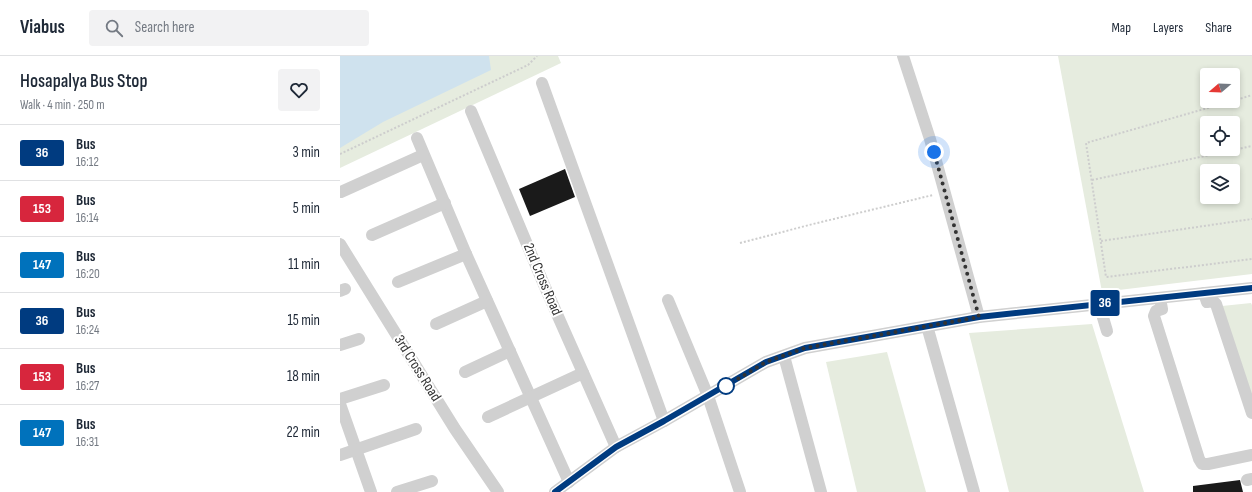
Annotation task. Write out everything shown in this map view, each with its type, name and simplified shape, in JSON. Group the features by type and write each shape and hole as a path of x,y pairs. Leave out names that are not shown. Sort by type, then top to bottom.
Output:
{"street":[{"path":"903,56 930,139 979,317"},
{"path":"542,83 664,421"},
{"name":"2nd Cross Road","path":"471,111 548,294 616,447"},
{"path":"417,138 466,254 569,482"},
{"path":"341,192 423,155"},
{"path":"372,235 445,203"},
{"name":"3rd Cross Road","path":"340,244 451,422 498,492"},
{"path":"398,282 466,254"},
{"path":"555,492 616,447 766,362 805,348 979,317 1252,288"},
{"path":"1204,293 1207,302 1213,301 1216,304 1252,413"},
{"path":"1160,298 1162,309 1156,311 1154,316 1199,459 1202,464 1208,464 1252,455"},
{"path":"668,300 708,396 740,492"},
{"path":"436,324 488,301"},
{"path":"1099,304 1107,331"},
{"path":"927,326 974,492"},
{"path":"340,345 358,339"},
{"path":"464,372 510,351"},
{"path":"784,356 821,492"},
{"path":"488,417 583,373"},
{"path":"340,399 384,385"},
{"path":"340,404 371,492"},
{"path":"340,455 416,428"},
{"path":"398,492 432,481"}],"path":[{"path":"340,154 528,65 537,56"},
{"path":"1240,99 1252,95"},
{"path":"1208,108 1086,143 1106,277 1252,259"},
{"path":"1092,180 1252,146"},
{"path":"740,244 813,224 945,192"},
{"path":"1101,241 1252,219"}],"shaded area":[{"path":"340,56 558,56 561,63 340,168"},
{"path":"1058,56 1252,56 1252,274 1102,292"},
{"path":"1251,303 1252,305 1252,400 1222,306"},
{"path":"1092,324 1144,492 1009,492 969,333"},
{"path":"887,352 926,492 857,492 826,362"}],"water":[{"path":"340,56 489,56 491,70 383,122 340,148"}],"building":[{"path":"565,169 575,197 530,216 519,189"},
{"path":"1240,480 1243,492 1193,492 1193,486"}],"bus line":[{"name":"36","path":"555,492 616,447 766,362 805,348 979,317 1252,288"}],"route":[{"path":"726,386 766,362 805,348 979,317 934,152"}]}
